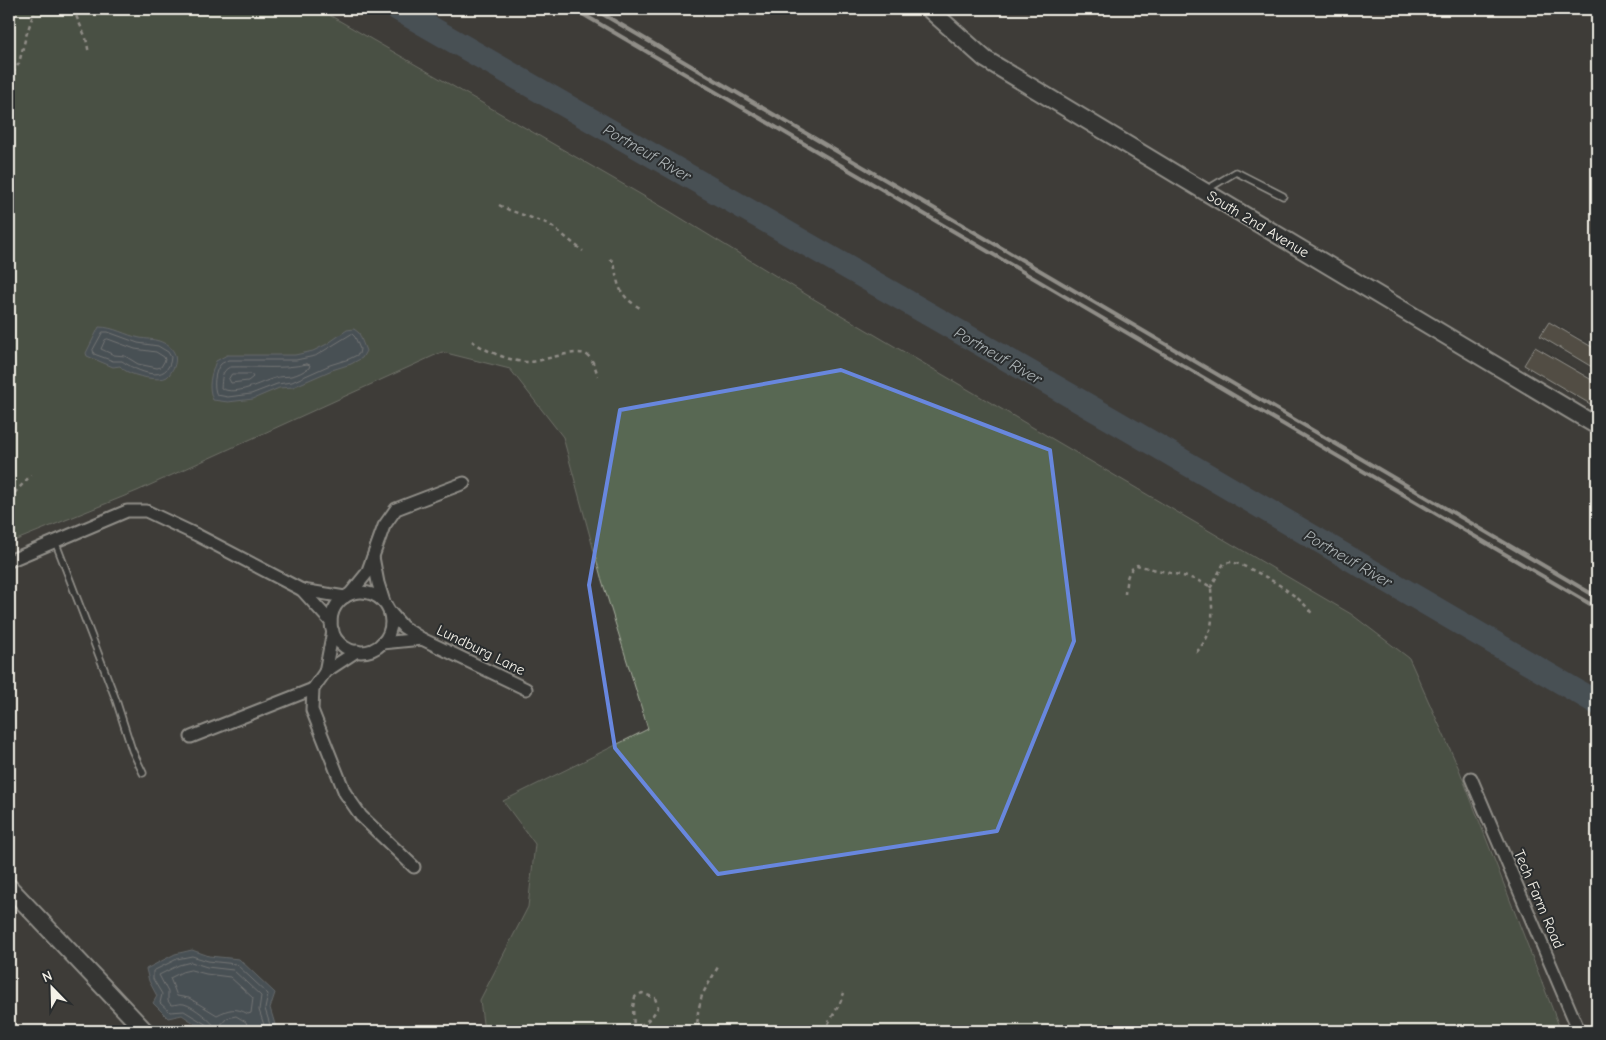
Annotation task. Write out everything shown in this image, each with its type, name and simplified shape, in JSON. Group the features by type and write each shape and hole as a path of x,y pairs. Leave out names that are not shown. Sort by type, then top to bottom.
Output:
{"street":[{"name":"South 2nd Avenue","path":"929,9 985,59 1597,426"},
{"path":"325,672 335,606 348,595 366,573 384,526 396,509 464,483"},
{"path":"9,561 127,510 146,511 197,535 302,590 348,595 359,592 369,593 378,596 387,607"},
{"path":"302,590 332,626 341,644 349,650 370,651 382,643 390,630 392,621 378,584 373,555"},
{"name":"Lundburg Lane","path":"387,607 403,627 422,639 526,689"},
{"name":"Lundburg Lane","path":"382,643 422,639"},
{"path":"357,651 325,672 313,689 312,710 345,793 361,816 414,867"},
{"path":"191,736 313,689"},
{"name":"Tech Farm Road","path":"1472,778 1579,1031"},
{"path":"9,887 146,1031"}],"lane":[{"path":"1204,192 1236,172 1283,196"},
{"path":"55,541 116,700 132,750 143,774"}],"path":[{"path":"9,80 19,63 35,9"},
{"path":"73,9 86,38 89,54"},
{"path":"499,204 509,210 549,224 583,251"},
{"path":"610,259 614,262 618,287 623,296 640,308"},
{"path":"472,341 498,354 528,362 576,353 587,354 598,376"},
{"path":"9,499 31,475"},
{"path":"1195,654 1209,633 1213,610 1211,587 1224,563 1232,562 1275,583 1306,605 1312,614"},
{"path":"1125,594 1130,572 1137,565 1183,576 1206,583 1211,587"},
{"path":"697,1031 698,1012 702,995 718,966"},
{"path":"642,993 649,994 655,998 658,1007 655,1014 634,1030 633,1007 635,997 642,993"},
{"path":"824,1031 844,993"}],"highlighted area":[{"path":"841,370 1050,450 1074,641 997,831 718,874 615,748 589,585 620,410"}],"green space":[{"path":"9,9 319,9 666,209 807,295 1351,614 1409,658 1459,769 1561,1031 484,1031 480,1000 528,907 535,844 503,801 648,729 601,577 563,437 510,369 442,352 137,491 9,543"}],"water":[{"path":"99,327 110,328 140,338 157,340 167,345 175,354 174,367 170,374 159,379 147,378 130,373 120,366 113,367 87,356 86,353"},
{"path":"354,329 359,333 366,351 362,358 351,364 293,387 279,388 253,399 228,402 213,400 210,381 216,361 227,355 295,355 313,351 347,330"},
{"path":"192,950 209,956 239,959 275,993 270,1008 277,1031 242,1031 233,1027 227,1031 213,1032 200,1027 182,1015 168,1018 153,1003 157,996 149,981 146,969 175,954"}],"building":[{"path":"1549,322 1597,350 1597,370 1540,336"},
{"path":"1535,347 1597,383 1597,408 1524,365"}],"waterway":[{"name":"Portneuf River","path":"398,9 1111,419 1597,703"}],"railway":[{"path":"574,9 1597,608"},
{"path":"594,9 1597,597"}]}
